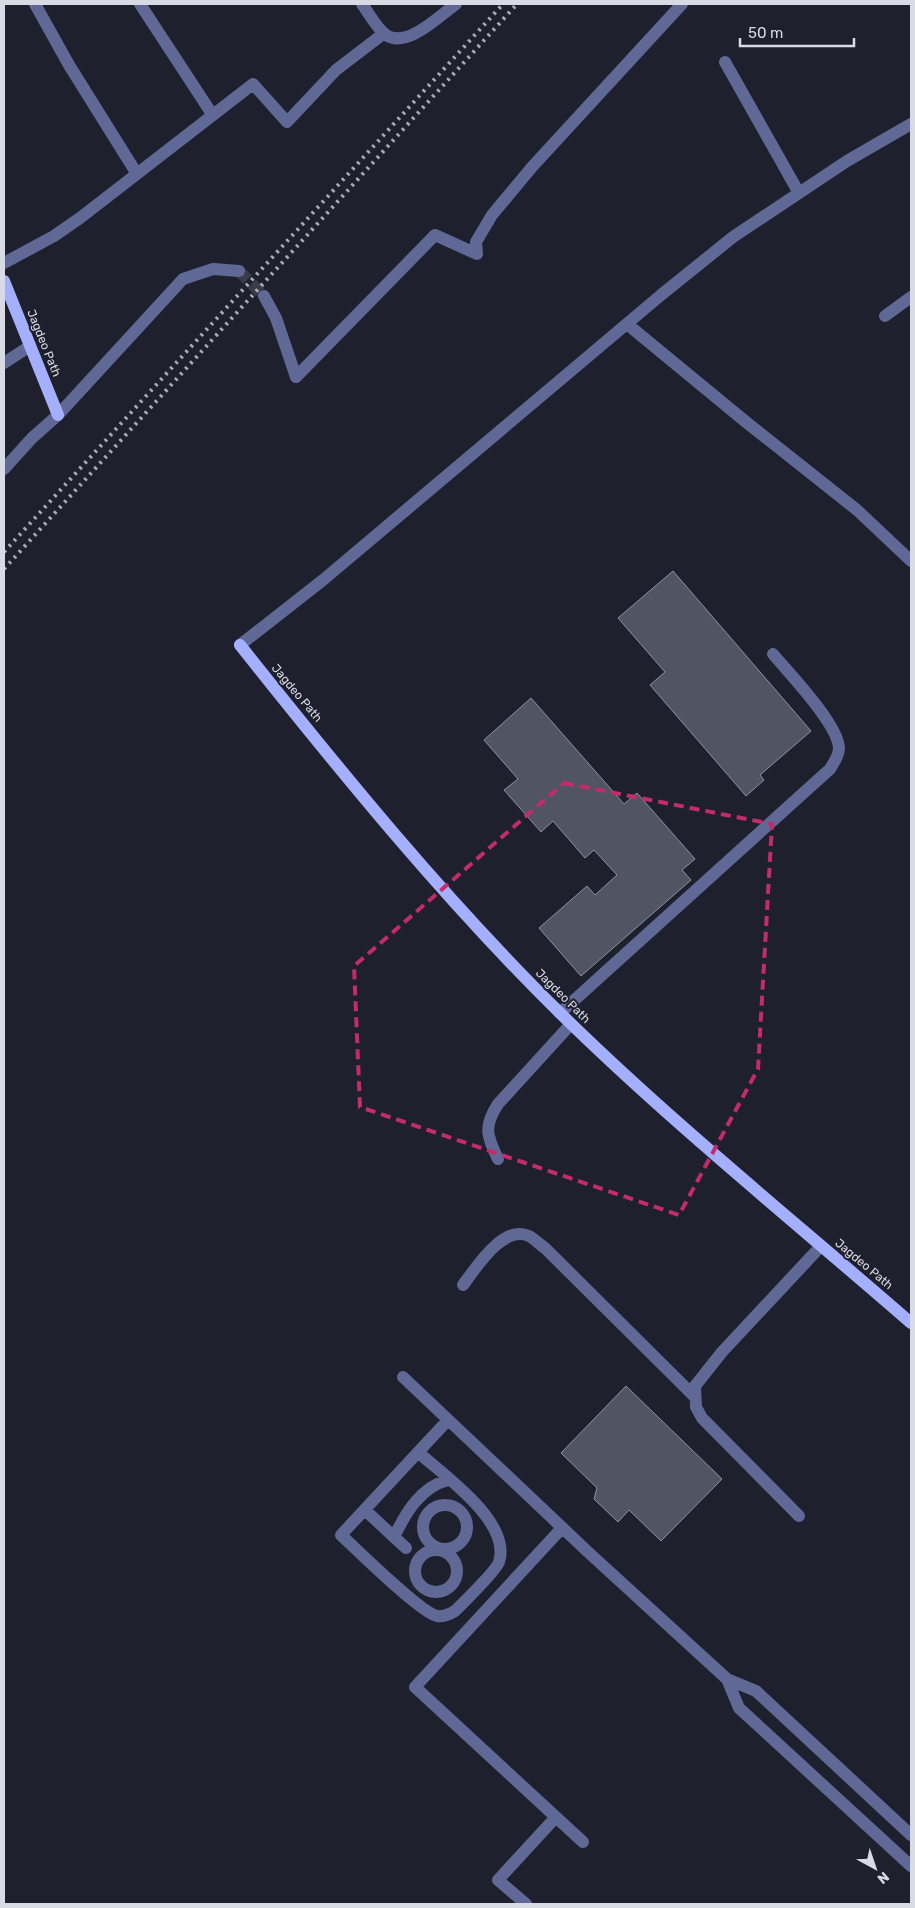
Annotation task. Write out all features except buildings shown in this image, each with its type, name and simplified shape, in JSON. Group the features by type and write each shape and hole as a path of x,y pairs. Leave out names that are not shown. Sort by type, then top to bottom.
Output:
{"main road":[{"name":"Jagdeo Path","path":"4,281 58,415"},
{"name":"Jagdeo Path","path":"240,644 430,873 560,1013 658,1105 911,1323"}],"street":[{"path":"35,4 68,65 137,174"},
{"path":"140,4 212,114"},
{"path":"362,4 384,34 392,39 400,39 413,34 456,4"},
{"path":"264,296 276,318 296,377 435,235 477,254 476,242 492,214 532,167 682,4"},
{"path":"4,262 54,236 253,84 287,122 336,70 384,34"},
{"path":"725,62 799,193"},
{"path":"240,644 323,580 733,237 799,193 911,124"},
{"path":"4,469 32,438 58,415 183,279 213,269 240,271"},
{"path":"885,316 911,297"},
{"path":"627,324 857,510 910,558"},
{"path":"4,363 30,346"},
{"path":"560,1013 830,769 838,757 839,748 830,726 773,654"},
{"path":"498,1160 489,1140 487,1127 489,1117 498,1104 571,1024"},
{"path":"463,1285 502,1240 514,1234 528,1236 545,1248 694,1396"},
{"path":"799,1516 713,1431 696,1407 694,1396 695,1386 722,1352 821,1246"},
{"path":"403,1376 562,1528 728,1679 756,1692 911,1835"},
{"path":"418,1452 474,1502 496,1531 500,1544 499,1564 455,1611 437,1616 421,1608 341,1535 364,1510 418,1452 448,1420"},
{"path":"394,1537 407,1514 427,1489 448,1480"},
{"path":"462,1514 474,1502"},
{"path":"443,1505 457,1509 462,1514 467,1527 462,1540 456,1545 441,1550 425,1537 423,1523 426,1516 436,1506 443,1505"},
{"path":"364,1510 406,1548"},
{"path":"562,1528 415,1687 584,1842"},
{"path":"728,1679 739,1708 911,1866"},
{"path":"828,1789 843,1773"},
{"path":"526,1904 498,1880 556,1817"}],"highlighted area":[{"path":"564,783 772,824 758,1069 679,1215 360,1107 354,966"}],"tunnel":[{"path":"239,271 264,296"}],"railway":[{"path":"4,552 503,4"},
{"path":"4,569 517,4"}]}
